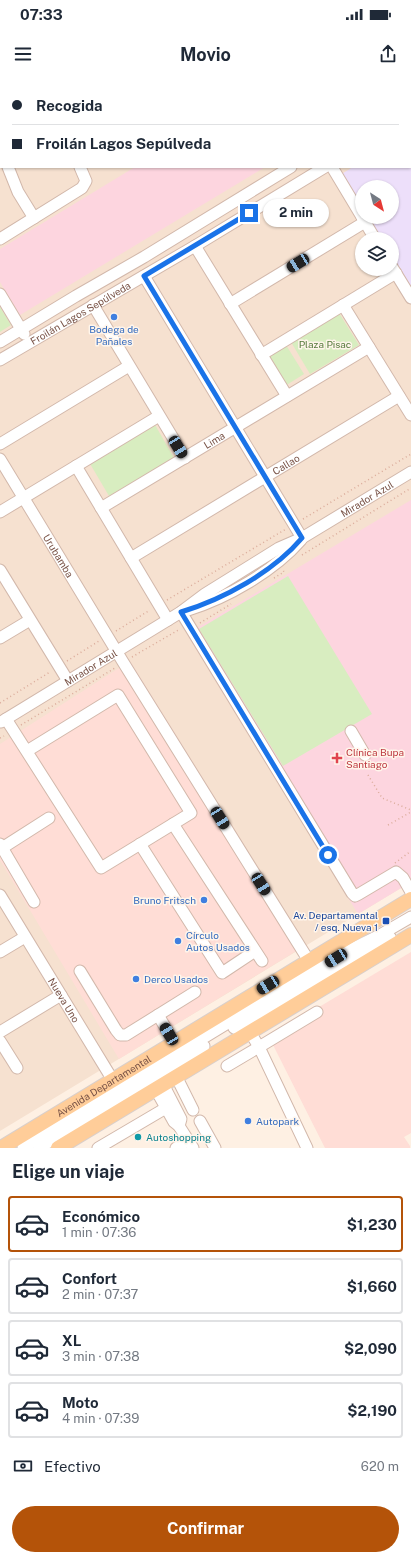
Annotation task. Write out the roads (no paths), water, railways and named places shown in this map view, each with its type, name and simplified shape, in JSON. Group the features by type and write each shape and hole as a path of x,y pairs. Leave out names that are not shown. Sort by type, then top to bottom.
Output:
{"main road":[{"name":"Avenida Departamental","path":"58,1148 120,1093 174,1042 411,899"},
{"name":"Avenida Departamental","path":"1,1148 120,1093 159,1086 411,935"}],"street":[{"path":"8,168 18,192 34,218"},
{"path":"0,239 82,188 86,183 80,168"},
{"name":"Froilán Lagos Sepúlveda","path":"0,342 144,257 289,168"},
{"name":"Froilán Lagos Sepúlveda","path":"0,360 146,275 323,168"},
{"path":"333,168 355,206"},
{"path":"227,206 234,211 236,221"},
{"path":"230,304 355,224"},
{"path":"194,246 287,396"},
{"path":"144,257 146,275 302,538"},
{"path":"261,355 343,305 385,276"},
{"path":"398,276 411,298"},
{"path":"0,294 29,342"},
{"path":"93,305 185,458"},
{"path":"343,305 411,415"},
{"name":"Lima","path":"101,508 369,346"},
{"path":"0,444 129,366"},
{"name":"Callao","path":"131,558 399,396"},
{"path":"0,512 160,416"},
{"name":"Urubamba","path":"0,459 117,652 309,961"},
{"path":"76,466 168,620"},
{"name":"Mirador Azul","path":"3,721 181,612 205,594 274,551 290,542 302,538 411,472"},
{"path":"0,571 68,681"},
{"path":"181,612 352,893 355,896 396,872 403,878 411,892"},
{"path":"0,638 30,620"},
{"path":"3,721 26,751 101,868 191,813 118,695 26,751"},
{"path":"351,731 365,755"},
{"path":"34,902 1,846 49,818"},
{"path":"173,824 262,961"},
{"path":"140,844 222,973 255,951"},
{"name":"Nueva Uno","path":"0,895 120,1093"},
{"path":"39,1148 120,1093 336,958 411,917"},
{"path":"23,1148 411,925"},
{"path":"0,952 26,937"},
{"path":"80,971 120,1035 126,1035 195,992"},
{"path":"0,1032 61,996"},
{"path":"227,1066 317,1012"},
{"path":"158,1015 174,1042"},
{"path":"250,1032 260,1047 307,1148"},
{"path":"0,1041 17,1068"},
{"path":"176,1076 193,1110"},
{"path":"159,1086 166,1108 174,1122 179,1126 191,1144 176,1148"},
{"path":"159,1086 181,1119 179,1126"},
{"path":"98,1148 166,1108"},
{"path":"200,1121 215,1148"}],"place":[{"name":"Bodega de Pañales","path":"114,317"},
{"name":"Clínica Bupa Santiago","path":"337,758"},
{"name":"Bruno Fritsch","path":"204,900"},
{"name":"Av. Departamental / esq. Nueva 1","path":"386,921"},
{"name":"Círculo Autos Usados","path":"178,941"},
{"name":"Derco Usados","path":"136,979"},
{"name":"Autopark","path":"248,1121"},
{"name":"Autoshopping","path":"138,1137"}],"park label":[{"name":"Plaza Pisac","path":"325,344"}]}
